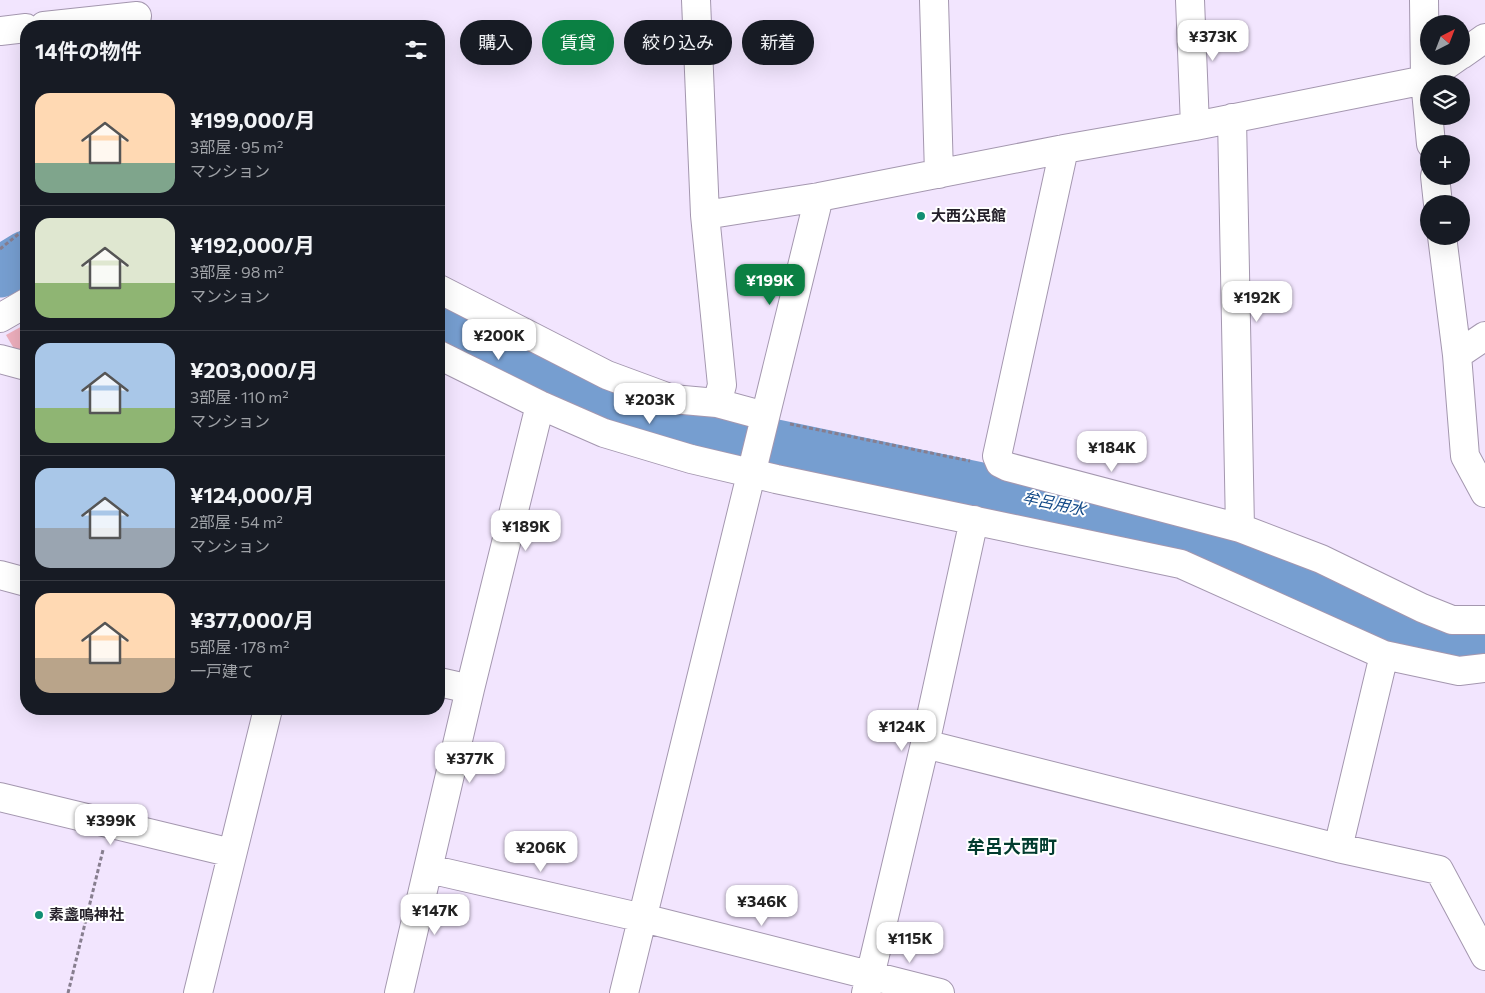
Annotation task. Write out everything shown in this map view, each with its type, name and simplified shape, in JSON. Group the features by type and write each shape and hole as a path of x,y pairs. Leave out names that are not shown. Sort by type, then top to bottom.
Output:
{"street":[{"path":"696,0 705,215 722,385 717,403"},
{"path":"934,0 939,174"},
{"path":"1190,0 1195,126"},
{"path":"1424,0 1425,75"},
{"path":"90,20 137,14"},
{"path":"0,31 20,29"},
{"path":"1470,48 1485,38"},
{"path":"1432,75 1446,65"},
{"path":"705,215 819,197 1064,149 1195,126 1420,81"},
{"path":"1232,118 1240,528"},
{"path":"1064,149 997,456 1000,463 1008,467 1240,528 1321,558 1422,608 1452,620 1485,620"},
{"path":"624,993 753,466 771,421 819,197"},
{"path":"1443,245 1457,356 1465,456 1485,493"},
{"path":"445,292 607,375 672,399 717,403 771,421"},
{"path":"0,318 20,306"},
{"path":"1457,356 1485,336"},
{"path":"445,358 540,405 604,433 691,459 753,466 974,520 1181,564 1384,655 1459,672 1485,668"},
{"path":"0,359 20,364"},
{"path":"399,993 470,689 540,405"},
{"path":"868,985 926,744 974,520"},
{"path":"0,575 20,580"},
{"path":"1338,848 1384,655"},
{"path":"445,683 470,689"},
{"path":"198,993 266,715"},
{"path":"926,744 1338,848 1439,870 1485,956"},
{"path":"0,797 232,853"},
{"path":"429,869 643,918 868,985 940,993"}],"path":[{"path":"0,249 20,233"},
{"path":"771,421 990,466 1000,463"},
{"path":"68,993 110,824"}],"shaded area":[{"path":"20,327 20,353 16,352 6,335"}],"waterway":[{"path":"0,272 20,260"},
{"name":"牟呂用水","path":"445,316 607,401 705,430 1100,513 1160,529 1260,562 1422,640 1458,648 1485,647"}],"place":[{"name":"大西公民館","path":"921,216"},
{"name":"素盞嗚神社","path":"39,915"}],"district":[{"name":"牟呂大西町","path":"1012,847"}]}
